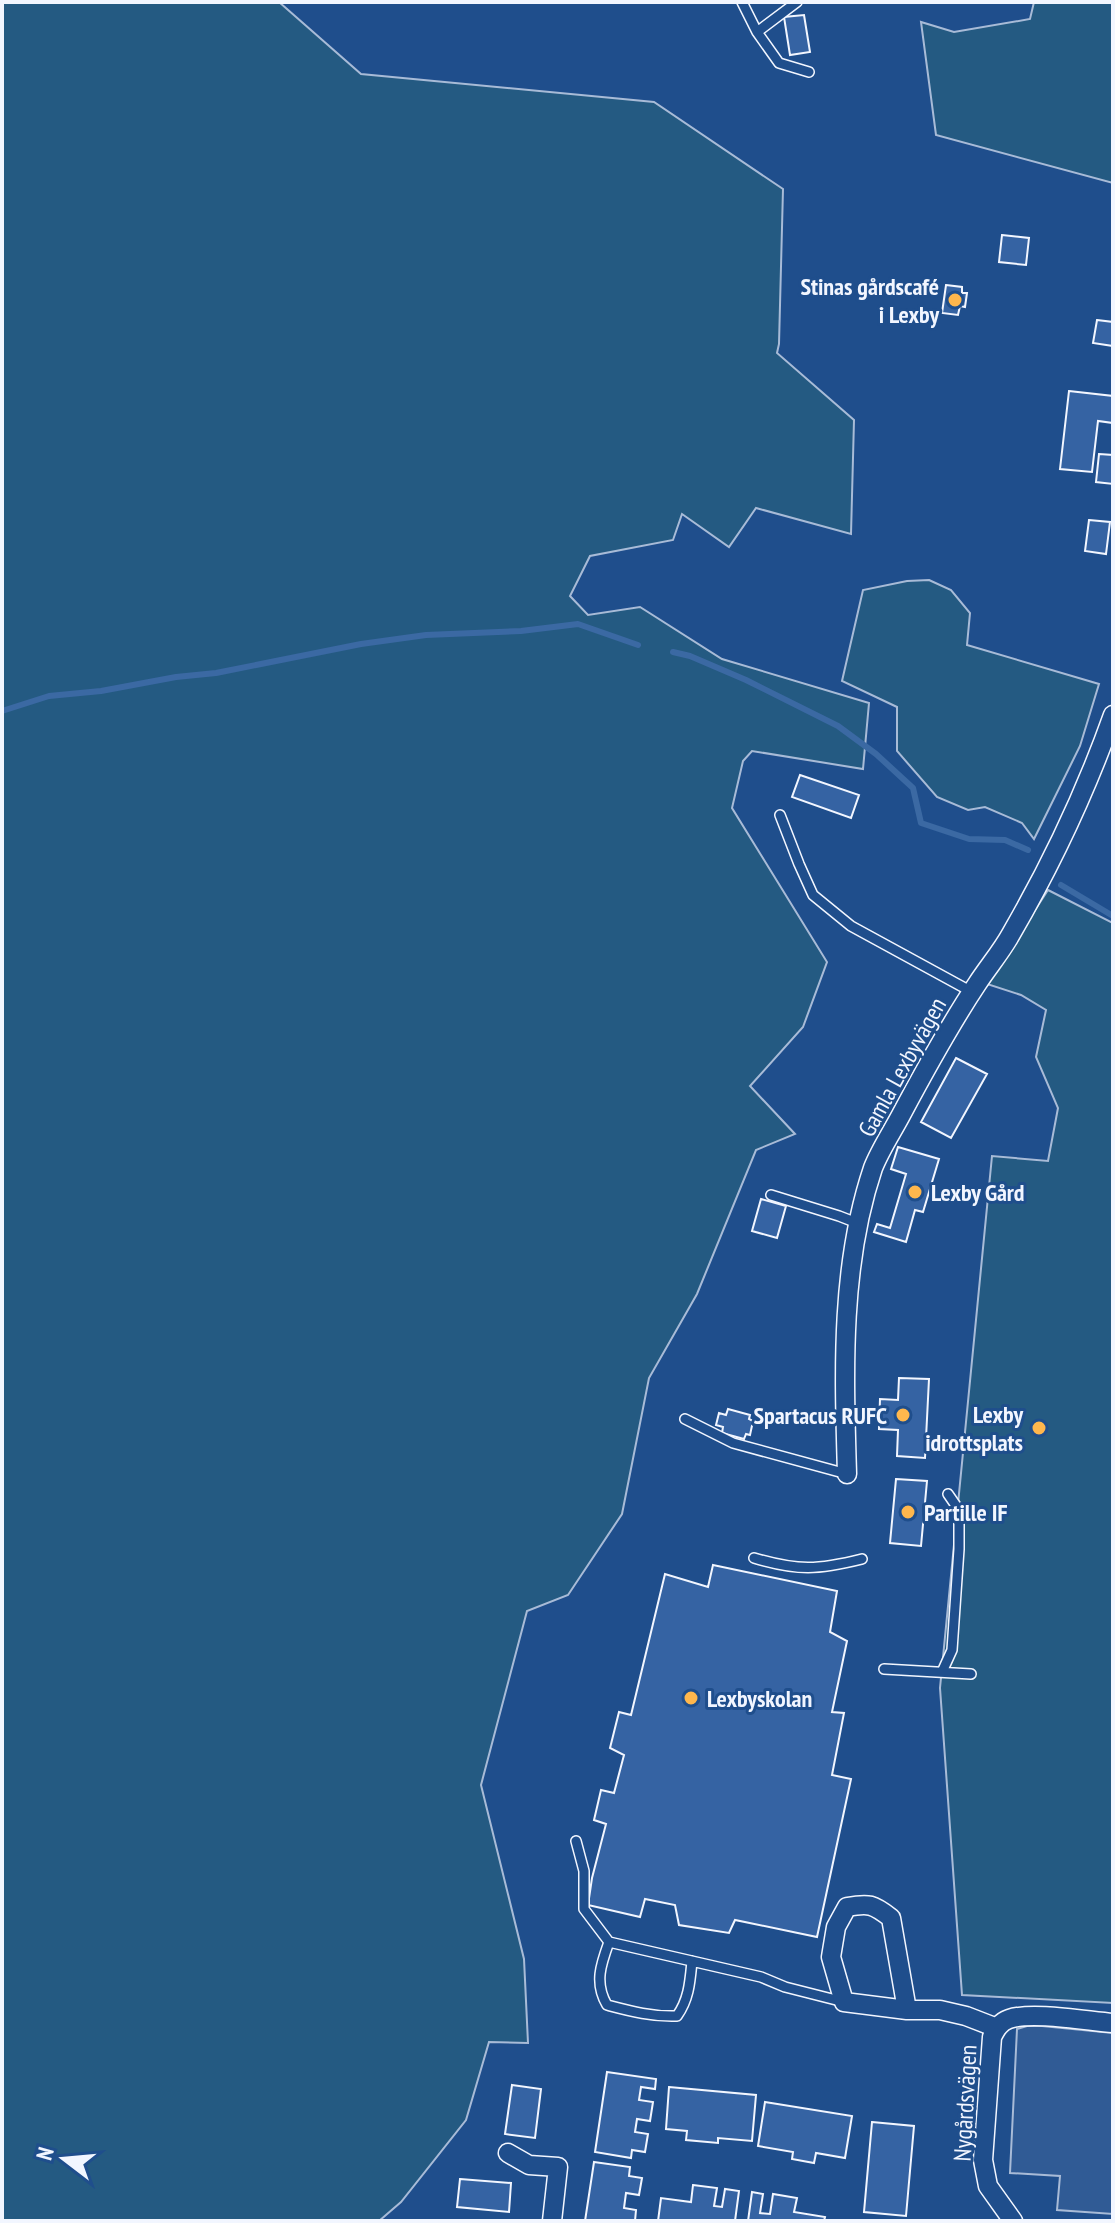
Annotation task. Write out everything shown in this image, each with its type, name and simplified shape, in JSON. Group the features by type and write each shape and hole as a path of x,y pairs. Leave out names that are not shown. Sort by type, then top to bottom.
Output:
{"street":[{"name":"Gamla Lexbyvägen","path":"847,1474 844,1378 849,1291 857,1223 875,1165 933,1055 1010,936 1061,840 1113,715"},
{"path":"844,2002 831,1957 836,1927 847,1907 867,1903 891,1918 907,2010"},
{"name":"Nygårdsvägen","path":"844,2002 907,2010 940,2010 997,2028"},
{"name":"Nygårdsvägen","path":"1013,2221 988,2186 983,2160 992,2037 1000,2023 1011,2018 1113,2023"},
{"path":"508,2153 529,2165 558,2167 552,2221"}],"lane":[{"path":"742,2 757,32 779,63 809,72"},
{"path":"757,32 797,2"},
{"path":"780,815 813,895 851,926 972,992"},
{"path":"771,1195 857,1223"},
{"path":"685,1419 733,1443 847,1474"},
{"path":"942,1672 952,1650 959,1549 959,1510 948,1494"},
{"path":"754,1558 784,1567 816,1568 862,1559"},
{"path":"884,1669 971,1674"},
{"path":"576,1841 584,1871 584,1909 609,1942 761,1977 785,1987 844,2002"},
{"path":"609,1942 600,1966 600,1994 607,2005 629,2011 658,2017 677,2016 685,2005 692,1961"}],"shaded area":[{"path":"2,2 279,2 361,74 654,102 783,189 777,353 854,420 851,534 756,508 729,547 682,514 673,540 590,556 570,596 588,615 640,607 722,659 869,703 863,769 752,751 743,761 732,808 827,962 803,1027 750,1086 795,1134 756,1150 697,1294 649,1378 622,1514 568,1595 527,1611 481,1785 524,1959 528,2043 489,2042 466,2120 401,2202 379,2221 2,2221"},
{"path":"1034,2 1113,2 1113,183 936,135 921,22 954,32 1030,19"},
{"path":"929,580 951,590 970,613 967,645 1099,684 1080,746 1034,839 1022,823 985,807 968,810 937,797 897,751 897,707 842,681 863,590"},
{"name":"Lexby idrottsplats","path":"1048,890 1113,923 1113,2003 962,1995 940,1688 992,1156 1048,1161 1058,1108 1036,1057 1046,1010 1021,995 987,984"},
{"path":"1027,2026 1113,2033 1113,2214 1057,2210 1060,2176 1010,2173 1017,2029"}],"building":[{"path":"804,15 810,52 790,55 784,17"},
{"path":"1002,235 1029,238 1026,265 999,262"},
{"name":"Stinas gårdscafé i Lexby","path":"946,285 962,287 962,293 967,293 965,307 960,306 958,315 942,313"},
{"path":"1097,320 1113,322 1113,346 1093,343"},
{"path":"1069,391 1113,396 1113,423 1098,421 1092,472 1060,469"},
{"path":"1099,454 1113,455 1113,484 1096,482"},
{"path":"1089,520 1110,522 1106,554 1085,551"},
{"path":"800,775 859,795 851,818 792,797"},
{"path":"956,1058 987,1074 951,1138 921,1122"},
{"name":"Lexby Gård","path":"898,1147 939,1159 923,1212 915,1210 906,1242 874,1232 877,1224 890,1228 906,1174 891,1169"},
{"path":"761,1199 786,1206 777,1238 752,1231"},
{"name":"Spartacus RUFC","path":"899,1378 929,1379 925,1458 897,1456 898,1430 879,1429 880,1399 898,1400"},
{"path":"728,1409 750,1415 749,1419 753,1421 750,1435 746,1434 744,1439 722,1433 723,1427 716,1425 719,1413 726,1415"},
{"name":"Partille IF","path":"896,1479 927,1481 921,1546 890,1543"},
{"path":"713,1565 837,1591 830,1632 847,1641 832,1712 844,1713 832,1775 851,1779 817,1937 735,1920 729,1933 679,1925 675,1905 645,1899 640,1917 588,1905 606,1824 594,1820 601,1790 614,1793 624,1755 610,1748 619,1712 631,1715 665,1574 708,1587"},
{"path":"607,2072 656,2079 655,2089 641,2087 639,2100 653,2102 650,2121 637,2119 635,2132 648,2134 645,2152 632,2150 631,2158 595,2152"},
{"path":"512,2085 541,2089 535,2138 505,2134"},
{"path":"669,2087 756,2095 752,2141 718,2138 718,2143 686,2140 687,2131 666,2129"},
{"path":"765,2102 852,2116 845,2158 816,2153 814,2163 792,2159 793,2152 758,2146"},
{"path":"872,2122 914,2126 906,2216 864,2212"},
{"path":"594,2162 630,2167 629,2176 642,2178 639,2195 626,2193 624,2208 636,2210 635,2221 585,2221"},
{"path":"460,2179 511,2183 509,2212 457,2207"},
{"path":"693,2185 717,2188 714,2206 722,2207 725,2189 739,2191 735,2221 658,2221 661,2198 691,2202"},
{"path":"752,2192 763,2194 760,2213 770,2214 773,2194 797,2198 794,2212 825,2217 824,2221 748,2221"}],"waterway":[{"path":"2,711 49,696 216,673 361,644 426,635 521,631 578,624 638,645"},
{"path":"673,652 746,680 838,726 876,754 913,788 921,823 969,839 1005,840 1028,850"},
{"path":"1061,885 1113,916"}],"place":[{"name":"Stinas gårdscafé i Lexby","path":"955,300"},
{"name":"Lexby Gård","path":"915,1192"},
{"name":"Spartacus RUFC","path":"903,1415"},
{"name":"Lexby idrottsplats","path":"1039,1428"},
{"name":"Partille IF","path":"908,1512"},
{"name":"Lexbyskolan","path":"691,1698"}]}
